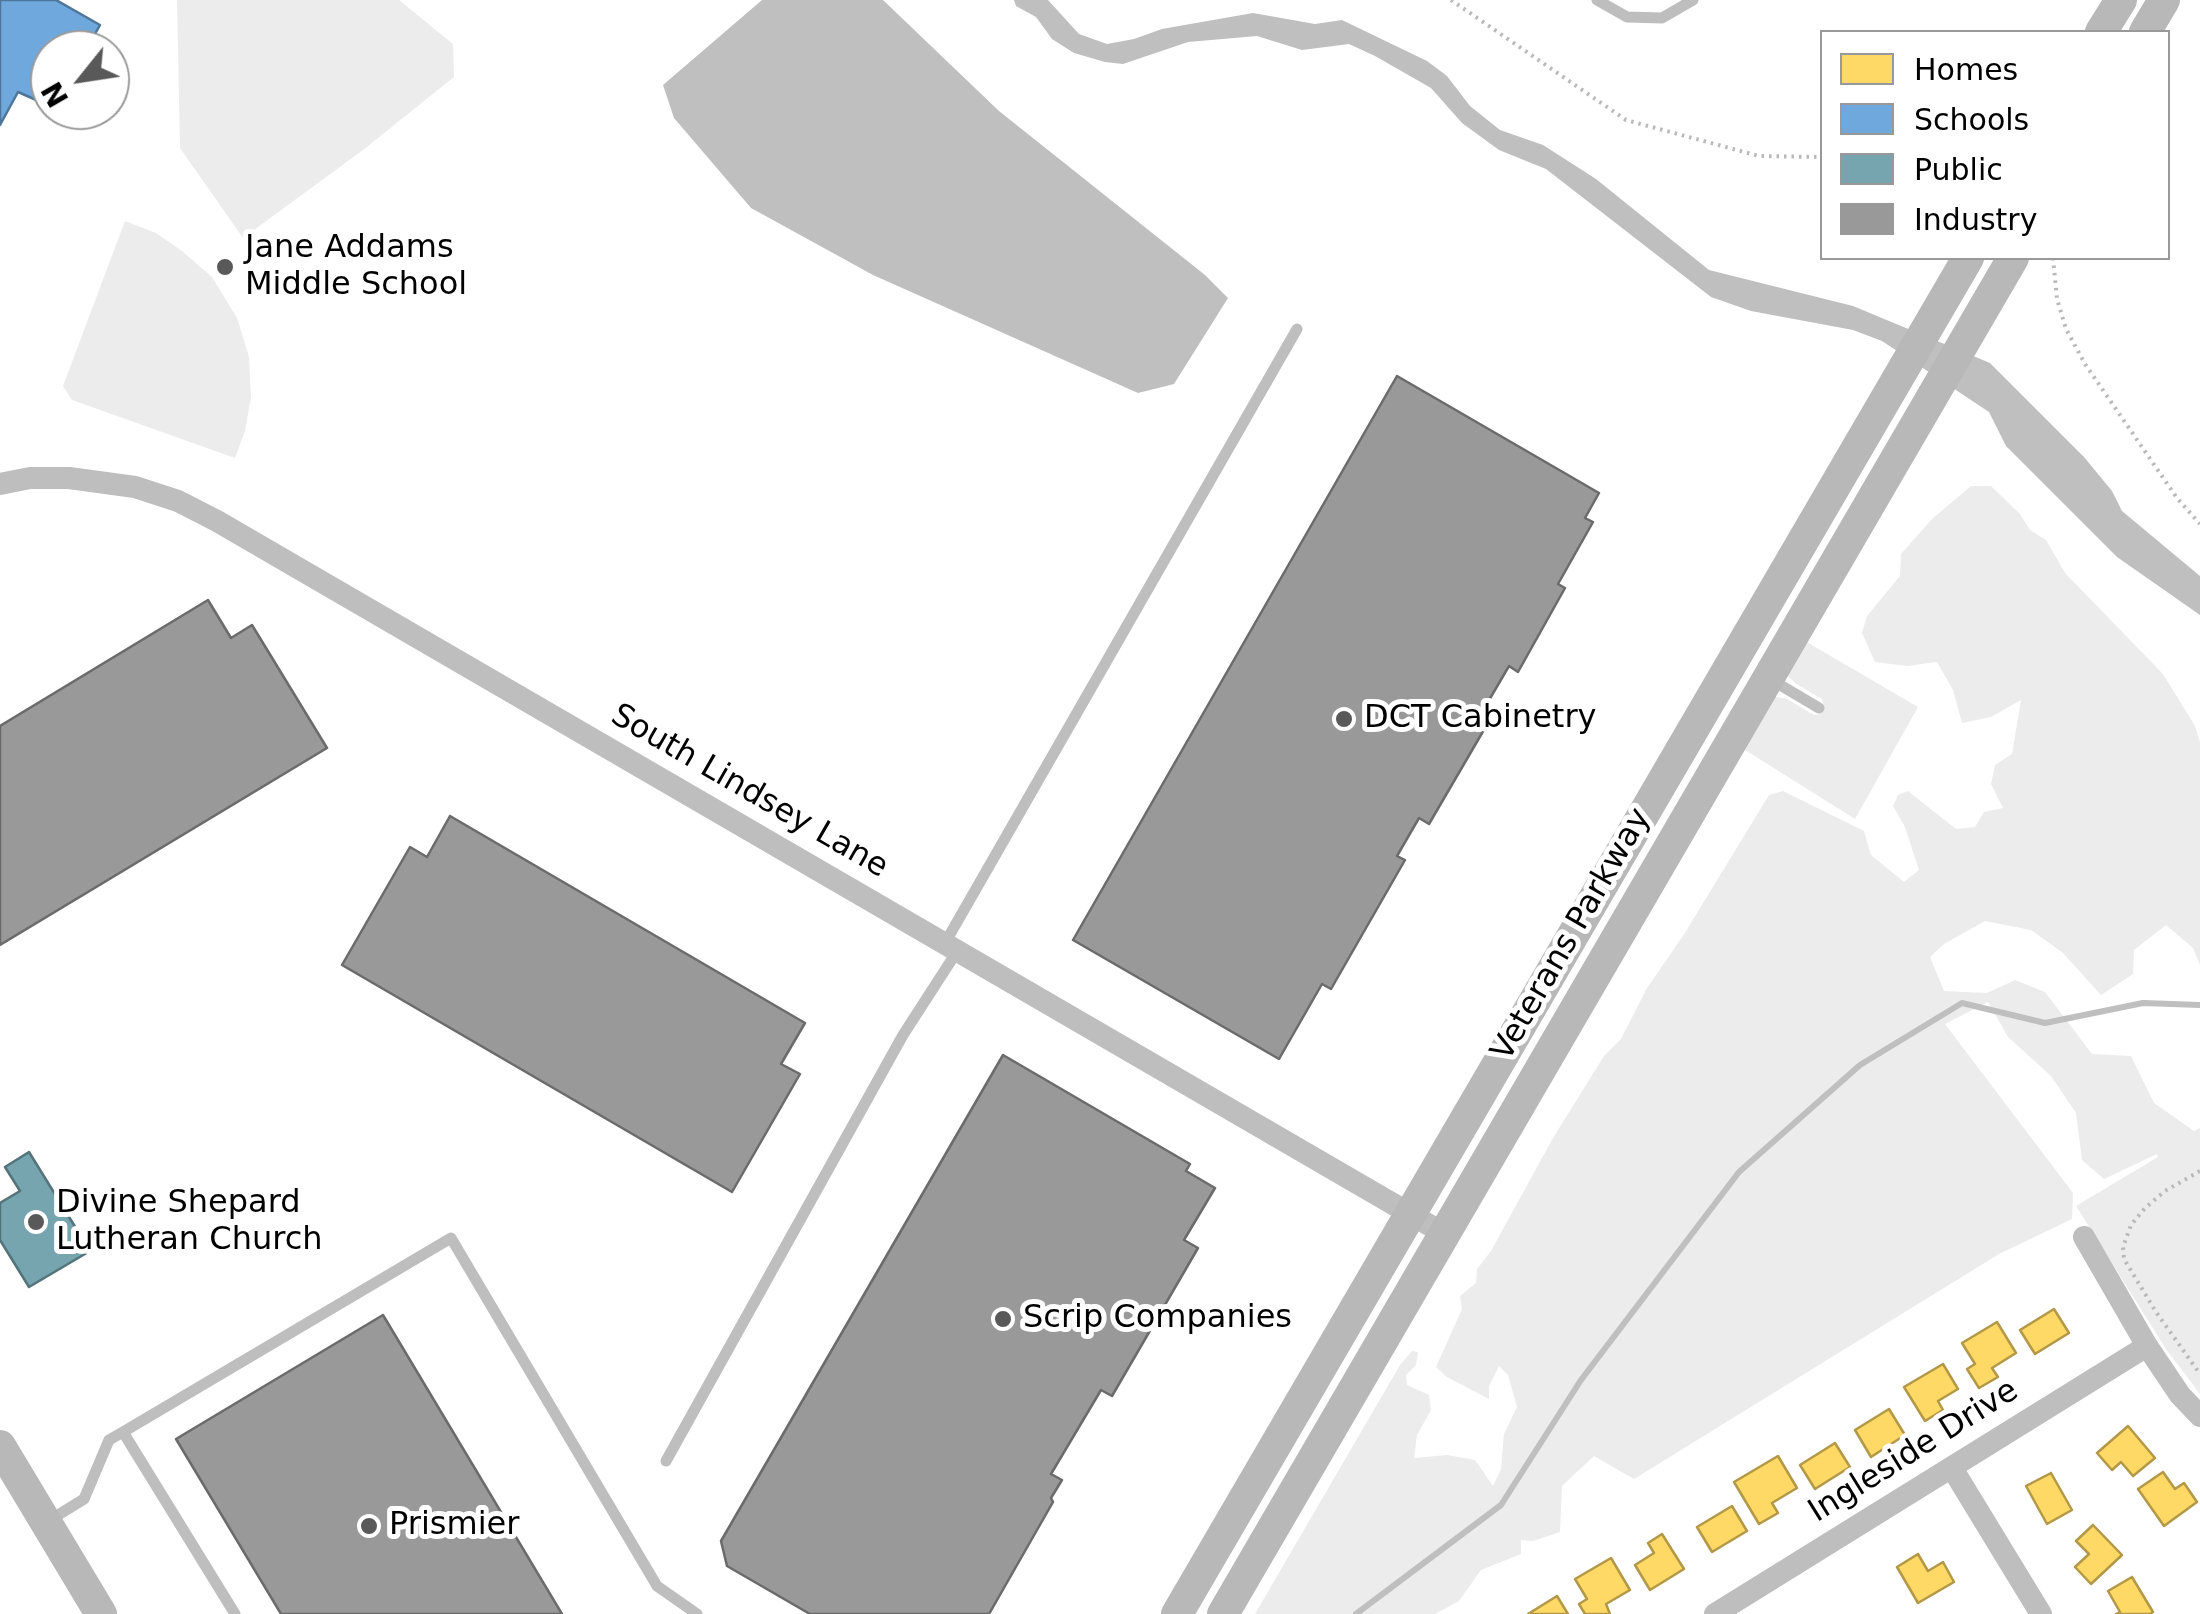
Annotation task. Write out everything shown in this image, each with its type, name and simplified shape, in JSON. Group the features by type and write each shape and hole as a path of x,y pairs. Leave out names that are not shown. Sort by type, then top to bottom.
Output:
{"main road":[{"path":"2103,30 2121,0"},
{"path":"2146,30 2164,0"},
{"name":"Veterans Parkway","path":"1177,1614 1967,260"},
{"name":"Veterans Parkway","path":"1223,1614 2011,260"},
{"path":"0,1446 102,1614"}],"street":[{"name":"South Lindsey Lane","path":"0,484 30,478 100,480 135,486 178,501 1444,1233"},
{"path":"2084,1237 2147,1346 2180,1395 2200,1416"},
{"name":"Ingleside Drive","path":"1729,1610 2147,1346"},
{"path":"1952,1468 2041,1614"}],"lane":[{"path":"1597,0 1627,17 1662,18 1693,0"},
{"path":"666,1461 1297,328"},
{"path":"1766,677 1819,708"},
{"path":"46,1522 84,1498 109,1440 451,1238 657,1586 697,1614"},
{"path":"122,1432 234,1614"}],"path":[{"path":"1450,0 1626,120 1759,156 1820,157"},
{"path":"2053,260 2057,299 2066,329 2085,364 2177,498 2200,524"},
{"path":"2200,1170 2144,1208 2130,1225 2123,1247 2124,1258 2177,1345 2200,1374"}],"shaded area":[{"path":"177,0 399,0 453,44 454,77 243,238 180,148"},
{"path":"762,0 883,0 999,111 1205,275 1228,298 1174,384 1138,393 873,275 751,208 674,118 663,85"},
{"path":"1014,0 1048,0 1079,34 1107,44 1162,29 1253,13 1315,24 1342,20 1427,61 1447,76 1470,106 1500,130 1543,145 1596,179 1709,270 1853,306 1990,363 2084,457 2112,491 2122,511 2200,576 2200,615 2117,557 2006,446 1989,412 1882,341 1853,330 1751,311 1711,297 1546,169 1499,150 1462,123 1431,88 1375,56 1349,44 1302,50 1257,36 1188,42 1123,64 1105,62 1074,53 1052,39 1036,17 1016,6"},
{"path":"125,221 156,233 182,251 212,277 237,318 249,357 251,397 235,458 72,400 63,386"},
{"path":"1971,486 1991,486 2020,514 2030,530 2046,540 2065,573 2163,674 2195,726 2200,742 2200,965 2193,948 2166,925 2134,950 2133,974 2101,995 2063,953 2031,930 1985,921 1944,944 1930,957 1944,991 1987,993 2015,980 2045,992 2092,1054 2131,1056 2154,1103 2194,1131 2200,1128 2200,1394 2166,1349 2076,1206 2158,1157 2157,1154 2104,1179 2082,1160 2076,1113 2051,1076 2008,1037 1988,1002 1945,1024 2073,1193 2072,1219 1999,1254 1634,1479 1594,1456 1562,1486 1560,1532 1533,1541 1521,1540 1521,1554 1481,1570 1459,1601 1435,1614 1255,1614 1400,1365 1412,1351 1418,1352 1416,1365 1406,1375 1407,1385 1429,1395 1431,1410 1417,1435 1414,1458 1447,1455 1475,1460 1493,1486 1501,1469 1504,1434 1517,1407 1508,1375 1499,1366 1489,1386 1489,1399 1436,1367 1462,1309 1460,1296 1476,1283 1477,1269 1491,1251 1553,1138 1604,1056 1621,1039 1647,988 1769,795 1783,791 1864,831 1871,855 1904,882 1919,870 1905,827 1893,806 1898,795 1908,791 1956,829 1975,827 1984,812 2003,808 1991,784 1995,765 2012,754 2021,700 1991,717 1962,723 1953,690 1937,662 1907,666 1875,662 1862,633 1867,616 1900,576 1901,554 1932,519"},
{"path":"1805,641 1918,707 1855,819 1742,748 1772,696 1787,699 1814,715 1820,714 1824,707 1822,699 1785,673"}],"building: Homes":[{"path":"2054,1309 2069,1333 2035,1354 2020,1330"},
{"path":"1997,1322 2016,1353 1992,1368 1998,1377 1979,1388 1967,1369 1975,1364 1962,1343"},
{"path":"1943,1364 1958,1389 1938,1401 1943,1410 1925,1421 1904,1387"},
{"path":"1889,1409 1905,1435 1871,1457 1855,1430"},
{"path":"2128,1426 2155,1458 2133,1476 2121,1462 2112,1470 2097,1453"},
{"path":"1835,1443 1850,1467 1815,1489 1800,1465"},
{"path":"1778,1456 1797,1488 1772,1503 1778,1513 1759,1524 1734,1482"},
{"path":"2163,1472 2175,1489 2184,1483 2197,1502 2164,1526 2138,1489"},
{"path":"2051,1473 2072,1510 2047,1524 2026,1486"},
{"path":"1732,1506 1747,1531 1712,1552 1697,1527"},
{"path":"2093,1525 2122,1555 2091,1584 2075,1567 2089,1554 2076,1541"},
{"path":"1662,1534 1684,1569 1650,1590 1635,1565 1654,1553 1648,1543"},
{"path":"1918,1554 1928,1571 1943,1562 1954,1582 1918,1603 1897,1567"},
{"path":"1611,1558 1630,1590 1606,1604 1610,1614 1585,1614 1579,1604 1587,1599 1575,1579"},
{"path":"2132,1577 2153,1612 2150,1614 2116,1614 2120,1612 2108,1591"},
{"path":"1557,1596 1568,1614 1528,1614"}],"building: Schools":[{"path":"0,0 56,0 100,25 97,30 30,30 30,97 18,92 0,125"}],"building: Public":[{"name":"Divine Shepard Lutheran Church","path":"29,1152 90,1251 29,1287 0,1240 0,1203 20,1191 5,1167"}],"building: Industry":[{"name":"DCT Cabinetry","path":"1397,376 1599,493 1585,518 1593,522 1558,584 1565,588 1518,672 1509,666 1485,707 1491,711 1482,726 1485,728 1429,824 1419,818 1397,856 1405,860 1331,989 1322,984 1279,1059 1073,940"},
{"path":"208,600 231,638 252,625 327,748 0,945 0,726"},
{"path":"450,816 805,1023 781,1064 800,1074 732,1192 342,965 410,847 427,857"},
{"name":"Scrip Companies","path":"1003,1055 1190,1164 1186,1171 1215,1188 1184,1240 1198,1248 1112,1396 1101,1390 1051,1474 1062,1480 1051,1498 1053,1502 989,1614 810,1614 727,1566 721,1541"},
{"name":"Prismier","path":"383,1315 562,1614 281,1614 176,1439"}],"waterway":[{"path":"1356,1614 1501,1505 1581,1380 1739,1172 1860,1065 1962,1003 2045,1023 2143,1003 2200,1005"}],"place":[{"name":"Jane Addams Middle School","path":"225,267"},
{"name":"DCT Cabinetry","path":"1344,719"},
{"name":"Divine Shepard Lutheran Church","path":"36,1222"},
{"name":"Scrip Companies","path":"1003,1319"},
{"name":"Prismier","path":"369,1526"}]}
